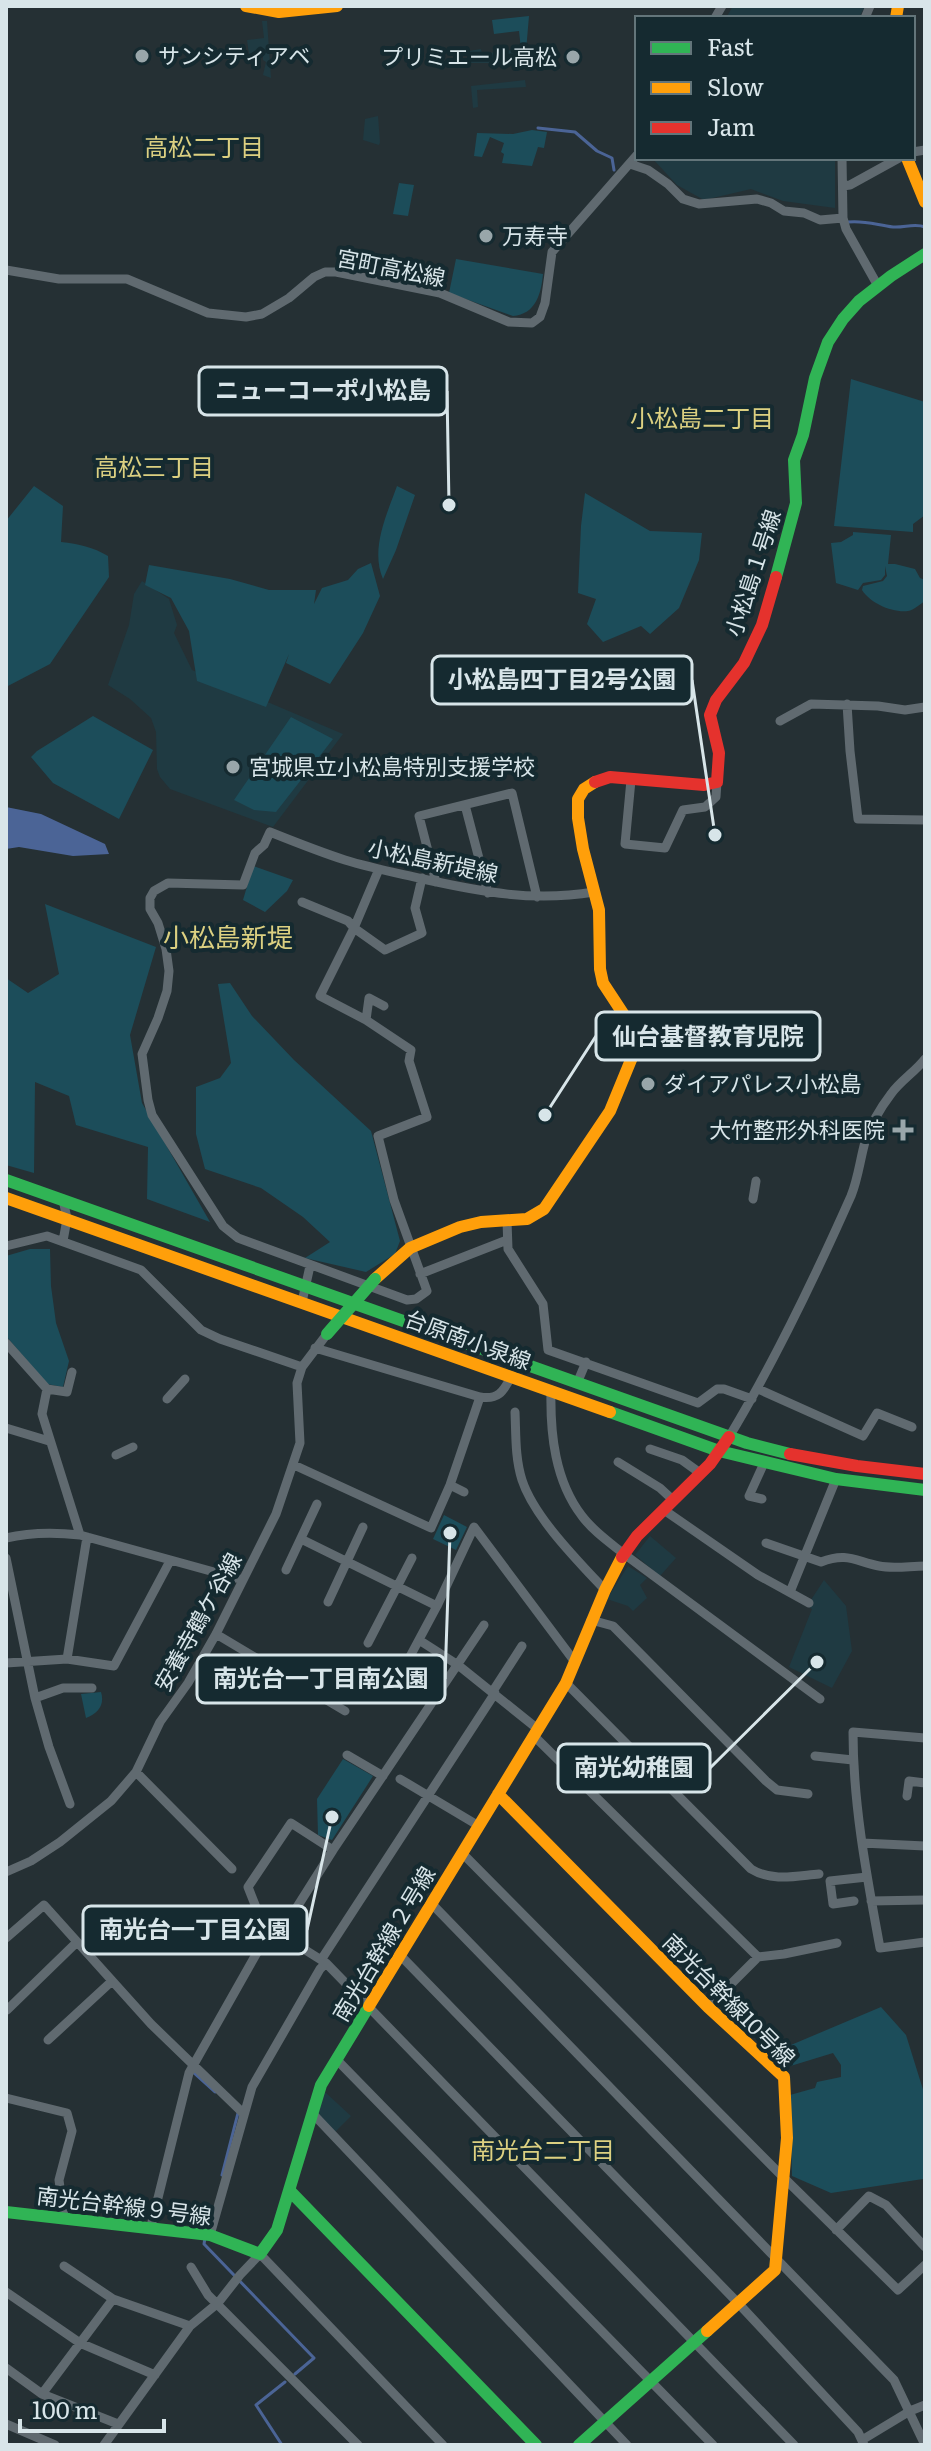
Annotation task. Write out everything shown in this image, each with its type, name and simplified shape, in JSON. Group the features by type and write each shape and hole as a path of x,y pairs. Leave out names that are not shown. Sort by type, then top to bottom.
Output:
{"street":[{"path":"246,6 276,13 337,6"},
{"name":"宮町高松線","path":"6,270 59,279 127,279 208,313 246,317 262,314 289,298 314,277 325,272 336,272 440,293 509,322 532,323 540,317 545,303 552,252 635,158"},
{"path":"842,160 846,229 878,286"},
{"path":"843,186 895,160"},
{"path":"908,160 925,202"},
{"path":"630,164 648,170 683,199 699,204 757,199 784,211 804,213 820,220 843,218"},
{"name":"小松島１号線","path":"717,782 719,753 710,715 716,700 744,663 766,610 793,519 796,503 794,460 803,435 815,378 835,331 859,301 925,254"},
{"path":"780,721 811,704 905,710 925,707"},
{"path":"847,704 858,819 925,820"},
{"path":"327,1334 375,1279 410,1248 460,1227 481,1222 527,1219 536,1214 553,1199 610,1111 633,1055 632,1034 626,1018 603,983 599,910 583,849 578,799 584,789 610,777 704,785 717,782 716,797 705,807 683,810 665,848 625,844 631,780"},
{"path":"436,882 419,816 512,793 537,897"},
{"path":"465,805 488,893"},
{"name":"小松島新堤線","path":"310,1266 238,1238 223,1226 152,1115 142,1054 167,991 169,971 166,949 150,909 154,891 168,883 243,885 255,853 264,845 270,832 346,860 488,893 561,897 594,892"},
{"path":"302,1302 310,1266 412,1301 427,1291 394,1200 378,1136 427,1117 409,1061 411,1050 366,1020 320,996 379,869"},
{"path":"302,902 348,921 385,950 422,933 415,908 422,878"},
{"path":"366,1020 369,998 384,1006"},
{"path":"729,1437 758,1389 852,1194 866,1138 892,1092 925,1059"},
{"name":"台原南小泉線","path":"6,1180 729,1437 840,1465 925,1474"},
{"path":"753,1199 756,1181"},
{"name":"台原南小泉線","path":"6,1198 719,1451 836,1479 925,1490"},
{"path":"63,1199 67,1219 63,1241"},
{"path":"507,1221 507,1240 513,1259 543,1304 548,1350 698,1403 717,1389 752,1399"},
{"path":"6,1246 47,1236 141,1270 201,1330 302,1367"},
{"path":"420,1274 507,1240"},
{"name":"安養寺鶴ケ谷線","path":"6,1872 31,1861 60,1842 111,1801 136,1772 160,1722 188,1683 216,1634 276,1514 300,1443 297,1383 302,1367 327,1334"},
{"path":"6,1343 47,1389 67,1392 72,1372"},
{"path":"315,1348 491,1399 499,1396 511,1377"},
{"path":"578,1381 586,1362"},
{"path":"167,1399 185,1379"},
{"path":"47,1389 42,1414 83,1536 67,1659"},
{"path":"758,1389 863,1436 877,1413 912,1427"},
{"path":"551,1390 555,1456 566,1490 582,1516 624,1554 820,1699"},
{"path":"294,1465 431,1528 450,1485 480,1397"},
{"path":"515,1412 517,1459 527,1494 572,1555 605,1590"},
{"path":"6,1428 49,1441"},
{"name":"南光台幹線２号線","path":"290,2191 321,2085 537,1734 566,1683 591,1620 624,1554 637,1536 700,1473 729,1437"},
{"path":"116,1455 133,1447"},
{"path":"650,1449 682,1460 700,1473"},
{"path":"618,1462 660,1488 668,1505 758,1575 809,1603"},
{"path":"762,1499 749,1496 764,1463"},
{"path":"790,1592 836,1479"},
{"path":"450,1485 464,1492"},
{"path":"286,1570 317,1504"},
{"path":"328,1602 363,1527"},
{"path":"368,1679 375,1684 385,1669 399,1677 474,1527 575,1662"},
{"path":"6,1538 56,1532 83,1536 243,1580"},
{"path":"301,1539 437,1606"},
{"path":"766,1543 821,1562 849,1557 880,1566 925,1566"},
{"path":"6,1558 35,1698 70,1804"},
{"path":"368,1643 412,1558"},
{"path":"6,1663 67,1659 114,1666 170,1561"},
{"path":"591,1620 613,1626 777,1790 808,1794"},
{"path":"280,1934 484,1625"},
{"path":"216,1634 345,1711"},
{"path":"419,1640 494,1692 758,1957"},
{"path":"210,2235 252,2087 324,1961 522,1646"},
{"path":"566,1683 751,1869 772,1878 819,1874"},
{"path":"35,1698 63,1688 92,1688"},
{"path":"925,1738 853,1732 862,1843 880,1948 925,1942"},
{"path":"347,1755 383,1776"},
{"path":"815,1756 853,1760"},
{"path":"136,1772 232,1869"},
{"path":"400,1779 479,1826"},
{"path":"907,1796 909,1781 925,1783"},
{"name":"南光台幹線10号線","path":"498,1794 708,2007 784,2077 787,2138 777,2257"},
{"path":"267,1935 248,1887 291,1823 333,1850"},
{"path":"862,1843 925,1846"},
{"path":"463,1854 898,2290 924,2267"},
{"path":"854,1901 833,1904 830,1881 867,1877"},
{"path":"871,1901 925,1900"},
{"path":"431,1903 894,2380 925,2445"},
{"path":"6,1938 44,1905 151,2024 244,2114"},
{"path":"267,1935 280,1934 324,1961 794,2445"},
{"path":"151,2226 189,2073 267,1935"},
{"path":"7,2010 77,1942"},
{"path":"708,2007 758,1957 837,1943"},
{"path":"400,1955 738,2303 858,2432 863,2442 910,2411 925,2405"},
{"path":"48,2040 112,1981"},
{"path":"337,2060 713,2445"},
{"path":"6,2098 67,2113 72,2131 59,2180 64,2217"},
{"path":"313,2114 627,2445"},
{"path":"104,2445 190,2326 218,2303 260,2254 277,2230 290,2191 536,2445"},
{"path":"836,2230 869,2196 886,2205 925,2247"},
{"name":"南光台幹線９号線","path":"6,2212 210,2235 260,2254"},
{"path":"260,2254 443,2445"},
{"path":"579,2445 775,2270 777,2257"},
{"path":"64,2266 113,2299 190,2326"},
{"path":"191,2267 208,2295 358,2445"},
{"path":"6,2292 80,2343 155,2375"},
{"path":"42,2394 113,2299"},
{"path":"6,2368 42,2394 118,2424"},
{"path":"6,2424 55,2445"}],"shaded area":[{"path":"733,6 865,6 860,16 727,16"},
{"path":"529,16 526,51 521,49 519,31 494,34 492,20"},
{"path":"262,21 267,21 271,78 263,75 266,62 263,56 249,54 247,40 264,38"},
{"path":"481,49 482,54 518,49 522,59 471,63 469,51"},
{"path":"525,80 526,87 477,90 478,107 473,108 471,86"},
{"path":"378,116 379,145 363,140 365,119"},
{"path":"532,130 547,132 544,148 538,147 532,166 502,163 504,143 490,137 482,157 474,156 477,133 513,134"},
{"path":"654,160 835,160 835,208 783,201 751,189 704,200 677,185"},
{"path":"399,183 414,185 408,216 393,214"},
{"path":"456,259 543,274 536,302 527,311 513,316 449,293"},
{"path":"851,379 925,402 925,515 913,524 913,532 834,526"},
{"path":"34,486 63,506 61,542 86,546 108,556 109,577 50,664 6,687 6,521"},
{"path":"397,486 415,495 383,579 379,568 379,544"},
{"path":"585,493 650,531 702,533 699,560 679,608 650,634 641,626 603,642 587,624 596,599 578,593"},
{"path":"853,532 891,535 888,564 915,569 925,580 925,601 902,611 889,609 870,599 862,590 863,586 883,581 887,576 885,566 885,575 881,580 863,583 858,590 836,583 831,543 841,542"},
{"path":"371,563 380,596 363,633 330,684 286,663 289,654 266,707 197,681 189,631 171,598 145,585 149,565 230,579 269,590 316,590 314,604 322,588 348,580 358,569"},
{"path":"142,581 169,599 177,625 174,633 192,670 343,734 273,827 170,789 157,769 156,732 151,718 108,685 129,625 134,594"},
{"path":"93,716 153,750 119,819 53,783 31,757"},
{"path":"291,717 333,739 276,812 254,810 234,800"},
{"path":"253,866 293,880 287,891 265,912 243,900"},
{"path":"45,904 156,947 130,1035 142,1103 210,1222 147,1199 148,1147 76,1125 69,1096 35,1082 34,1173 6,1165 6,978 28,993 59,974"},
{"path":"230,983 252,1016 294,1060 371,1131 400,1241 395,1254 366,1272 305,1258 330,1242 303,1217 261,1188 205,1169 196,1134 196,1087 220,1078 231,1063 218,984"},
{"path":"30,1249 50,1249 56,1323 69,1361 63,1387 47,1384 6,1336 6,1256"},
{"path":"444,1515 467,1527 456,1550 433,1539"},
{"path":"650,1536 676,1558 660,1576 635,1555"},
{"path":"628,1566 647,1578 640,1585 647,1598 633,1611 628,1606 607,1599"},
{"path":"824,1580 846,1606 852,1651 832,1688 789,1667 812,1609 807,1606"},
{"path":"101,1692 100,1708 86,1718 81,1694"},
{"path":"343,1759 373,1776 332,1840 318,1835 317,1799"},
{"path":"881,2007 906,2035 925,2096 923,2179 831,2193 792,2176 790,2095 815,2088 817,2082 841,2077 841,2065 833,2053 784,2068 772,2053"},
{"path":"325,2092 351,2116 334,2133 317,2117"}],"water":[{"path":"6,807 41,814 105,844 109,854 73,856 19,847 6,849"}],"waterway":[{"path":"538,128 575,132 597,151 612,158 614,170"},
{"path":"848,222 925,227"},
{"path":"194,2073 215,2092"},
{"path":"222,2175 238,2113"},
{"path":"205,2238 204,2244 314,2358 295,2374"},
{"path":"282,2445 256,2405 285,2382"}],"traffic: fast":[{"path":"776,577 796,503 794,460 803,435 815,378 828,342 859,301 925,254"},
{"path":"6,1180 747,1443 790,1454"},
{"path":"327,1334 375,1279"},
{"path":"610,1412 719,1451 836,1479 925,1490"},
{"path":"6,2212 210,2235 260,2254 277,2230 321,2085 369,2006"},
{"path":"290,2191 536,2445"},
{"path":"579,2445 707,2331"}],"traffic: slow":[{"path":"246,6 279,12 337,6"},
{"path":"896,16 898,6"},
{"path":"908,160 925,202"},
{"path":"375,1279 410,1248 460,1227 481,1222 527,1219 544,1209 610,1111 633,1055 632,1034 626,1018 603,983 599,910 578,818 578,799 584,789 595,782"},
{"path":"6,1198 610,1412"},
{"path":"369,2006 566,1683 622,1557"},
{"path":"498,1794 708,2007 784,2077 787,2138 775,2270 707,2331"}],"traffic: jam":[{"path":"595,782 610,777 704,785 717,782 719,753 710,715 716,700 744,663 762,625 776,577"},
{"path":"622,1557 637,1536 710,1464 729,1437"},
{"path":"790,1454 925,1474"}],"place":[{"name":"サンシティアベ","path":"142,56"},
{"name":"プリミエール高松","path":"573,57"},
{"name":"万寿寺","path":"486,236"},
{"name":"ニューコーポ小松島","path":"449,505"},
{"name":"宮城県立小松島特別支援学校","path":"233,767"},
{"name":"小松島四丁目2号公園","path":"715,835"},
{"name":"ダイアパレス小松島","path":"648,1084"},
{"name":"仙台基督教育児院","path":"545,1115"},
{"name":"大竹整形外科医院","path":"903,1130"},
{"name":"南光台一丁目南公園","path":"450,1533"},
{"name":"南光幼稚園","path":"817,1662"},
{"name":"南光台一丁目公園","path":"332,1817"}],"district":[{"name":"高松二丁目","path":"204,148"},
{"name":"小松島二丁目","path":"702,419"},
{"name":"高松三丁目","path":"154,468"},
{"name":"小松島新堤","path":"228,938"},
{"name":"南光台二丁目","path":"543,2151"}]}
